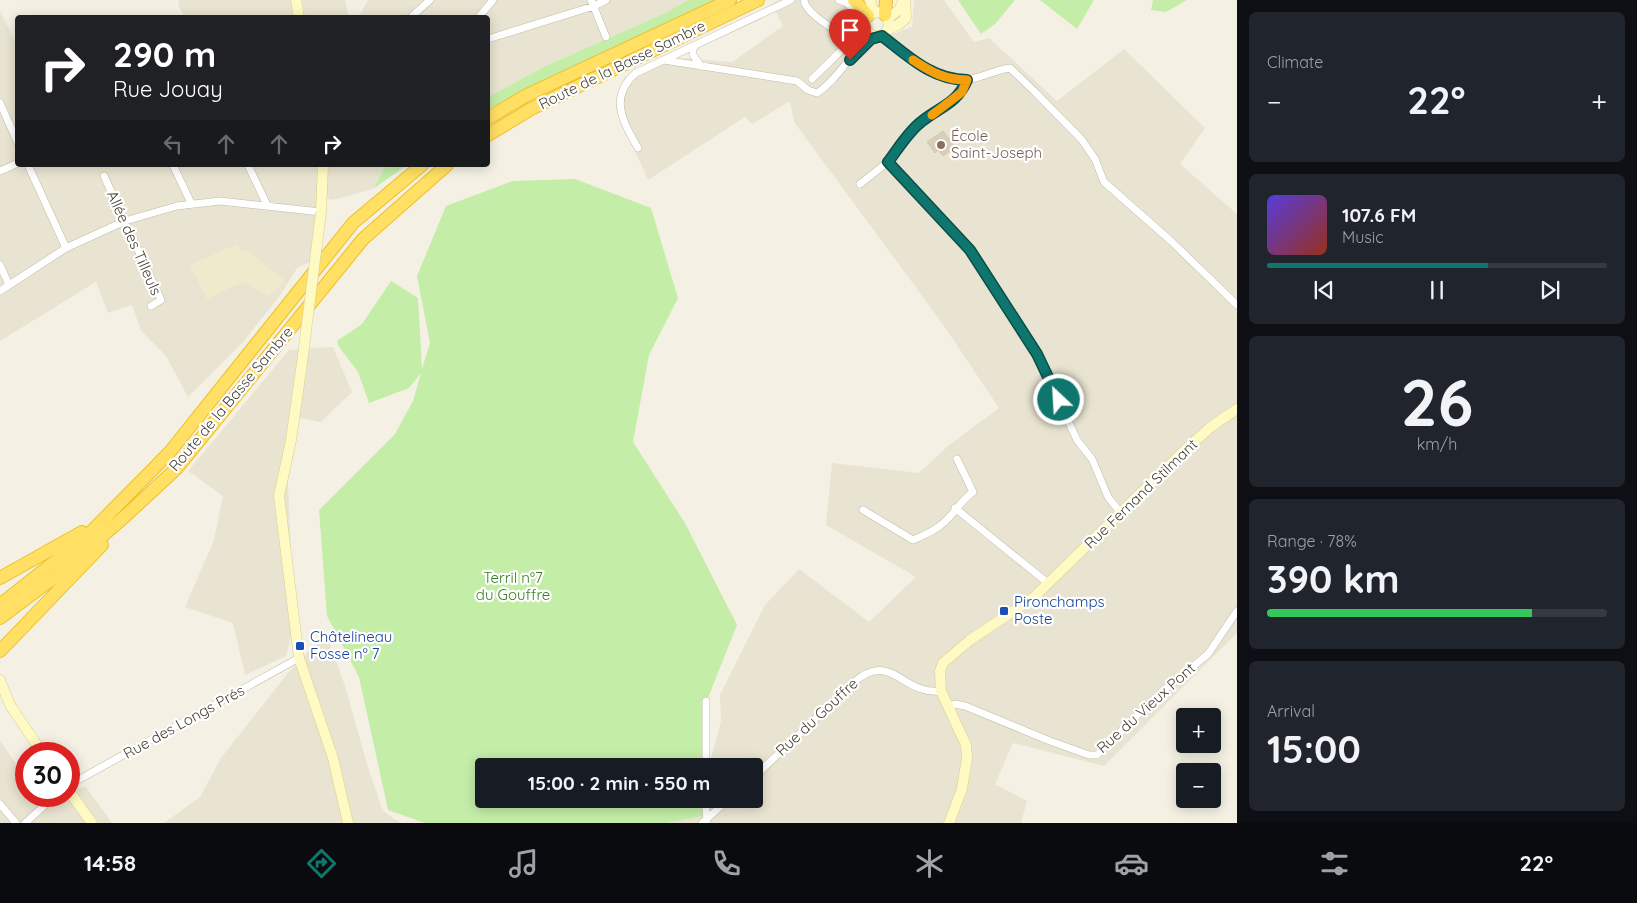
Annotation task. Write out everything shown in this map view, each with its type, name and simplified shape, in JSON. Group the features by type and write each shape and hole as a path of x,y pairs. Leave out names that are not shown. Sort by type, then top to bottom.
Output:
{"highway":[{"path":"695,17 704,8 720,0"},
{"name":"Route de la Basse Sambre","path":"490,117 528,95 695,17 758,0"},
{"path":"731,6 745,10 768,0"},
{"path":"854,0 874,19 886,0"},
{"name":"Route de la Basse Sambre","path":"490,134 531,108 731,6"},
{"name":"Route de la Basse Sambre","path":"0,618 54,577 118,515 352,223 420,167"},
{"name":"Route de la Basse Sambre","path":"0,605 177,468 363,239 446,167"},
{"path":"0,578 118,515"},
{"path":"0,651 97,552 118,515"}],"street":[{"path":"296,0 298,15"},
{"path":"413,15 430,0"},
{"path":"480,15 493,0"},
{"path":"490,37 606,0"},
{"path":"638,148 625,125 620,104 624,83 636,73 791,0"},
{"path":"804,0 804,6 813,15 851,41"},
{"path":"839,0 874,19"},
{"path":"870,0 874,19 882,34 896,48 935,75 953,80 967,80 996,70 1010,68 1082,140 1095,159 1104,182 1237,305"},
{"path":"664,60 797,81 808,90 817,92 828,86 858,51 882,34 898,26 906,18 905,0"},
{"path":"812,79 874,19 899,10 905,0"},
{"path":"593,3 606,37"},
{"path":"874,19 868,34 882,34"},
{"path":"696,45 693,49 693,55 702,66"},
{"path":"860,184 888,162 920,122 948,105 962,92 967,80"},
{"path":"0,103 15,136"},
{"path":"888,162 959,237 1008,307 1037,354 1077,440 1092,460 1108,496 1120,512"},
{"path":"0,171 15,164"},
{"path":"29,167 66,248"},
{"path":"175,167 192,205"},
{"path":"249,167 267,205"},
{"path":"323,167 321,212 302,363 291,440 279,496 299,658 333,758 348,823"},
{"name":"Allée des Tilleuls","path":"104,176 161,300 151,306"},
{"path":"0,291 66,248 125,221 176,206 220,201 321,212"},
{"path":"0,265 9,285"},
{"name":"Rue Fernand Stilmant","path":"941,691 940,671 947,657 1026,603 1049,584 1187,448 1212,426 1237,409"},
{"path":"863,510 913,540 942,524 955,508 973,492 957,459"},
{"path":"955,508 1049,584"},
{"name":"Rue du Vieux Pont","path":"949,706 955,704 965,706 1050,741 1089,755 1097,755 1158,695 1208,654 1237,611"},
{"name":"Rue des Longs Prés","path":"80,779 299,658"},
{"name":"Rue du Gouffre","path":"763,768 864,674 885,670 919,690 941,691"},
{"path":"0,680 10,705 34,742"},
{"path":"941,691 966,745 967,758 962,789 949,823"},
{"path":"706,701 706,758"},
{"path":"0,804 16,823"},
{"path":"80,806 92,823"},
{"path":"26,823 43,807"},
{"path":"705,808 705,821"},
{"path":"705,821 719,808"}],"shaded area":[{"path":"178,0 291,0 294,15 184,15 179,7"},
{"path":"302,0 345,0 349,15 305,15"},
{"path":"368,0 688,0 667,12 546,66 490,96 490,15 360,15"},
{"path":"779,0 844,0 868,21 869,45 879,39 912,27 914,0 944,0 974,42 989,38 1057,101 1124,49 1205,128 1180,164 1237,214 1237,633 1104,766 1013,743 995,784 1027,801 1021,823 667,823 703,816 703,808 763,808 763,758 711,758 721,721 720,695 765,605 799,569 869,622 916,577 826,525 832,463 919,473 948,446 999,408 942,323 794,122 790,101 752,124 745,117 648,180 616,109 624,78 667,54 679,58 732,62 783,26 772,4"},
{"path":"0,11 15,41 15,167 318,167 320,176 312,261 297,268 281,294 244,341 188,397 166,356 141,331 132,305 108,313 96,282 0,341"},
{"path":"326,167 385,167 373,189 333,200 326,198"},
{"path":"237,244 240,250 248,251 285,281 268,296 243,282 207,299 190,265"},
{"path":"333,347 352,392 321,422 294,417 287,460 294,623 286,656 245,675 233,623 185,607 214,540 223,496 188,471 289,350"},
{"path":"326,633 345,686 367,764 383,811 401,823 164,823 200,797 221,758 288,673"},
{"path":"0,741 15,762 15,807 80,807 80,788 86,787 112,823 0,823"}],"green space":[{"path":"688,0 714,0 490,108 490,96 546,66 667,12"},
{"path":"958,0 1015,0 995,24 981,34"},
{"path":"1040,0 1094,0 1077,29"},
{"path":"1153,0 1187,0 1166,12 1151,10"},
{"path":"385,167 404,167 373,189"},
{"name":"Terril n°7 du Gouffre","path":"575,179 651,208 678,298 649,355 633,442 685,523 737,625 708,698 705,758 475,758 475,808 703,808 703,816 667,823 425,823 388,810 359,677 327,616 319,510 395,434 413,401 421,373 409,388 369,403 358,372 339,347 337,341 362,324 391,281 418,298 422,369 430,343 417,276 446,206 513,181"}],"building":[{"name":"École Saint-Joseph","path":"943,131 955,147 943,156 938,150 935,153 927,142"}],"slow traffic":[{"path":"913,60 935,75 953,80 967,80 962,92 948,105 932,115"}],"place":[{"name":"École Saint-Joseph","path":"941,145"},
{"name":"Pironchamps Poste","path":"1004,611"},
{"name":"Châtelineau Fosse n° 7","path":"300,646"}],"route":[{"path":"850,60 875,36 882,36 935,75 953,80 967,80 962,92 948,105 920,122 888,162 970,250 1037,354 1059,400"}]}
